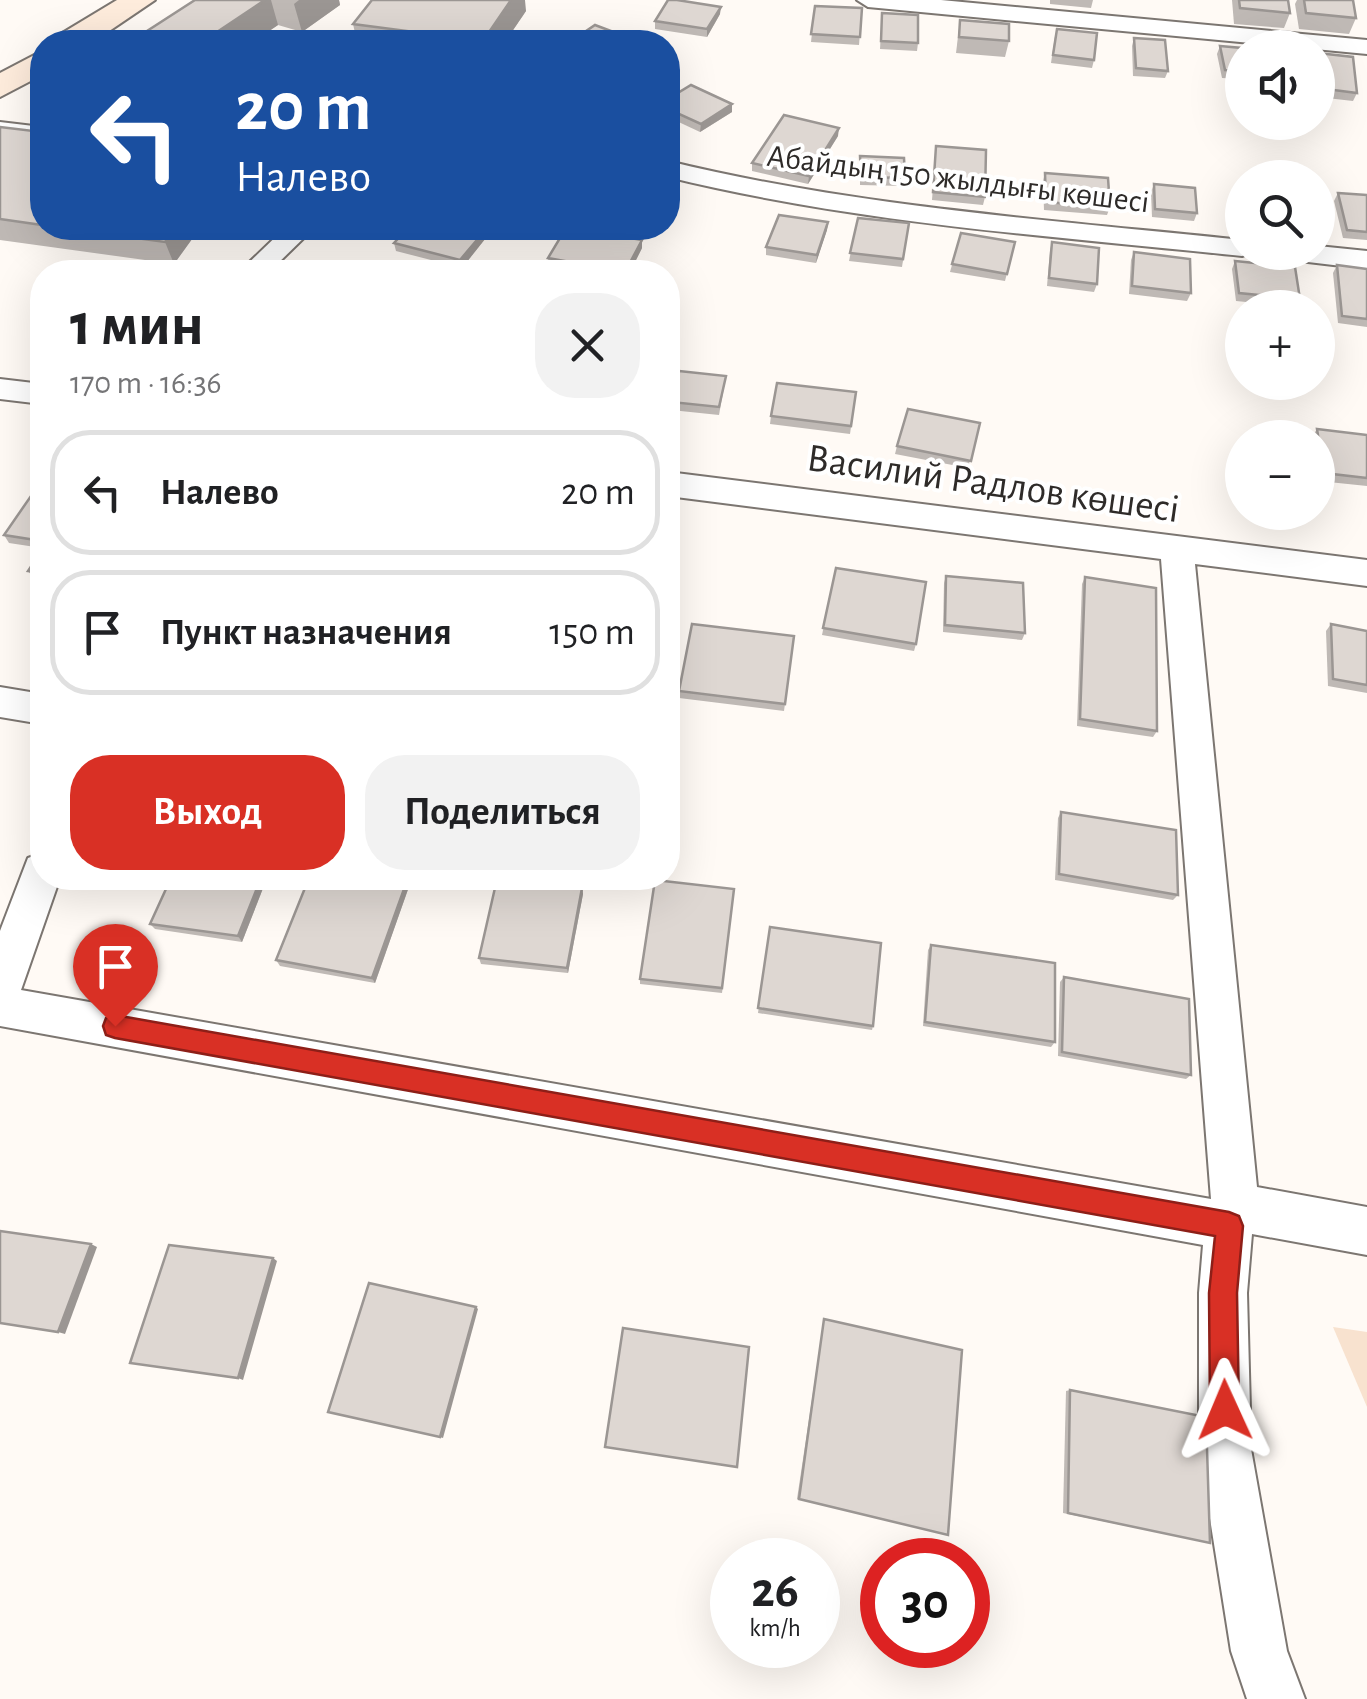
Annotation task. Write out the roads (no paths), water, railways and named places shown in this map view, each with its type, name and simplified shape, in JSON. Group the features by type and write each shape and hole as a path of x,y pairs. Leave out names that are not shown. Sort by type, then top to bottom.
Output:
{"street":[{"path":"91,30 139,0"},
{"path":"868,0 1367,46"},
{"path":"0,88 30,69"},
{"name":"Абайдың 150 жылдығы көшесі","path":"680,172 737,186 881,210 1225,246"},
{"path":"266,260 287,240"},
{"path":"1335,257 1367,260"},
{"path":"0,389 30,393"},
{"name":"Василий Радлов көшесі","path":"680,486 1178,552 1367,573"},
{"path":"1178,552 1232,1216 1223,1293 1225,1449 1258,1651 1276,1699"},
{"path":"0,702 30,706"},
{"path":"0,989 35,890"},
{"path":"0,1006 1232,1216 1367,1231"}],"lane":[{"path":"0,126 30,130"}]}
